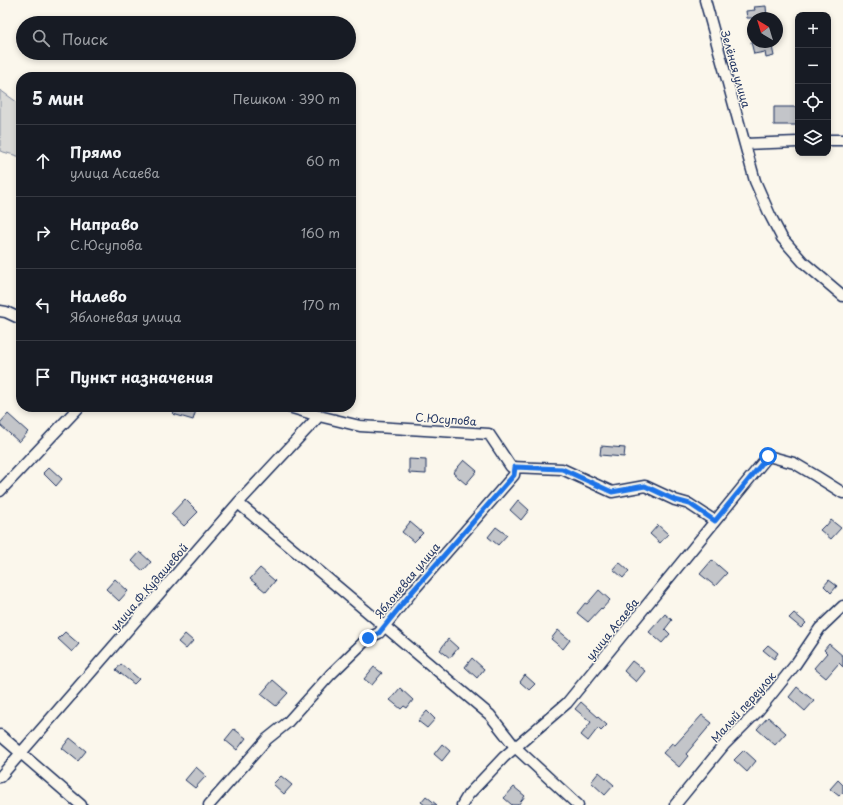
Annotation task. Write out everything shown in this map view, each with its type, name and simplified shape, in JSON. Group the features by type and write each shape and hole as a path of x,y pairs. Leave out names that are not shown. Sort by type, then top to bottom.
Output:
{"street":[{"name":"Зелёная улица","path":"705,0 755,181 770,215 782,238 803,262 843,296"},
{"path":"831,140 843,140"},
{"path":"745,144 795,142"},
{"path":"0,311 16,316"},
{"path":"0,491 74,412"},
{"name":"С.Юсупова","path":"306,412 360,426 489,434 511,467 515,467"},
{"name":"улица Ф.Кудашевой","path":"0,777 20,752 238,503 319,416"},
{"name":"улица Асаева","path":"462,805 468,795 504,757 567,703 768,456 794,463 843,493"},
{"path":"515,467 562,469 612,492 645,486 675,500 690,504 715,521"},
{"name":"Яблоневая улица","path":"209,805 267,739 287,723 330,675 368,638 379,633 412,592 514,475 515,467"},
{"path":"238,503 490,715 515,747 578,805"},
{"name":"Малый переулок","path":"675,805 724,745 758,711 795,665 820,628 843,606"},
{"path":"0,735 81,805"}],"shaded area":[{"path":"0,90 16,101 16,156 0,151"}],"building":[{"path":"766,6 766,12 747,12 747,18 746,11 755,10 754,7"},
{"path":"752,48 772,48 774,56 766,58 765,52 754,54"},
{"path":"774,107 795,107 795,125 774,125"},
{"path":"174,412 195,412 193,420 173,414"},
{"path":"8,414 28,432 19,442 0,425"},
{"path":"601,446 625,448 624,457 600,455"},
{"path":"409,459 426,460 426,474 409,473"},
{"path":"464,460 477,471 466,484 453,473"},
{"path":"49,467 62,479 56,486 43,473"},
{"path":"185,499 198,512 184,526 171,514"},
{"path":"518,500 529,510 521,520 510,510"},
{"path":"831,520 841,528 831,539 820,530"},
{"path":"410,522 423,533 414,542 402,532"},
{"path":"658,525 668,534 660,543 650,534"},
{"path":"496,527 507,535 498,545 488,537"},
{"path":"140,552 151,562 143,571 132,561"},
{"path":"712,560 727,573 715,586 700,574"},
{"path":"619,562 629,571 623,578 613,569"},
{"path":"260,568 275,581 266,592 250,579"},
{"path":"115,579 128,591 119,601 106,589"},
{"path":"829,580 837,586 831,593 824,586"},
{"path":"599,590 610,600 588,622 577,613"},
{"path":"794,613 806,623 801,628 789,618"},
{"path":"665,614 672,620 665,629 670,634 662,643 649,632"},
{"path":"558,630 570,640 563,649 551,639"},
{"path":"65,632 79,644 72,652 58,639"},
{"path":"185,634 193,641 186,649 178,642"},
{"path":"448,639 458,648 450,658 440,650"},
{"path":"829,644 843,656 843,667 839,663 826,678 814,668 827,653 824,650"},
{"path":"768,645 778,653 774,659 763,650"},
{"path":"472,658 484,669 477,678 465,667"},
{"path":"632,661 645,671 636,682 624,671"},
{"path":"121,664 139,679 134,684 116,670"},
{"path":"374,667 382,673 372,685 364,679"},
{"path":"525,675 535,684 529,690 520,682"},
{"path":"273,680 288,693 276,706 261,694"},
{"path":"797,687 814,701 805,711 789,697"},
{"path":"400,688 413,700 407,708 404,706 401,709 390,700"},
{"path":"581,702 607,725 601,731 598,728 588,741 581,735 591,722 575,709"},
{"path":"427,711 435,719 427,728 418,721"},
{"path":"702,715 712,723 686,754 688,756 679,767 663,753 672,743 675,745"},
{"path":"768,717 786,733 775,745 757,729"},
{"path":"234,729 246,738 237,750 225,740"},
{"path":"70,738 86,751 78,761 62,748"},
{"path":"442,744 450,751 442,761 434,754"},
{"path":"744,750 756,761 747,772 734,760"},
{"path":"196,767 206,776 195,788 185,780"},
{"path":"599,772 614,785 605,795 591,782"},
{"path":"281,776 292,785 284,794 273,784"},
{"path":"838,780 843,785 843,792 839,796 830,789"},
{"path":"514,787 525,796 518,805 512,805 504,798"},
{"path":"426,796 437,805 425,805 421,802"}],"route":[{"path":"368,638 379,633 412,592 514,475 515,467 562,469 612,492 645,486 675,500 690,504 715,521 768,456"}]}
